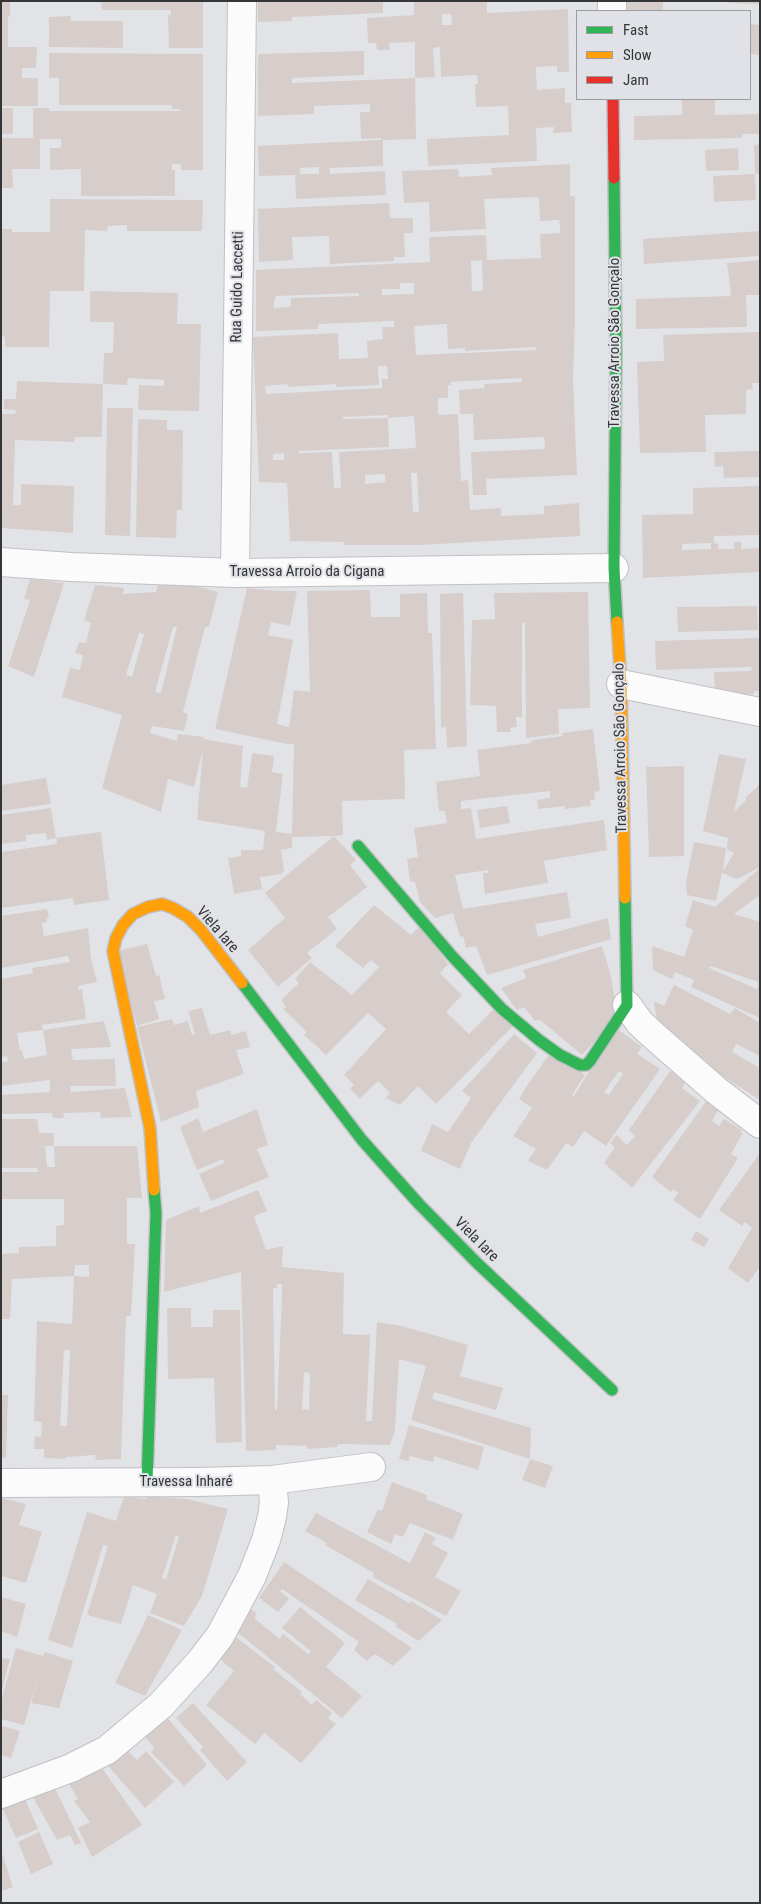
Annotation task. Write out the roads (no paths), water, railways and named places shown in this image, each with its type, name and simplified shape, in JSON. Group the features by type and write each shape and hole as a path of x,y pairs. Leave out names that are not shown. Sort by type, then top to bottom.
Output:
{"street":[{"name":"Rua Guido Laccetti","path":"235,573 242,1"},
{"name":"Travessa Arroio São Gonçalo","path":"613,100 616,351 614,568 621,684 627,1005"},
{"name":"Travessa Arroio da Cigana","path":"1,562 71,567 235,573 614,568"},
{"path":"621,684 760,712"},
{"path":"358,846 452,956 502,1009 560,1055 580,1065 586,1065 627,1005 653,1035 717,1091 760,1124"},
{"name":"Viela Iare","path":"147,1482 156,1214 150,1128 113,951 116,938 123,925 133,914 148,907 162,904 188,917 201,930 362,1140 413,1197 477,1263 612,1390"},
{"name":"Travessa Inharé","path":"1,1482 272,1480 371,1468"},
{"path":"1,1794 71,1768 107,1750 161,1705 200,1662 220,1636 252,1576 266,1540 272,1517 274,1502 272,1480"}]}
